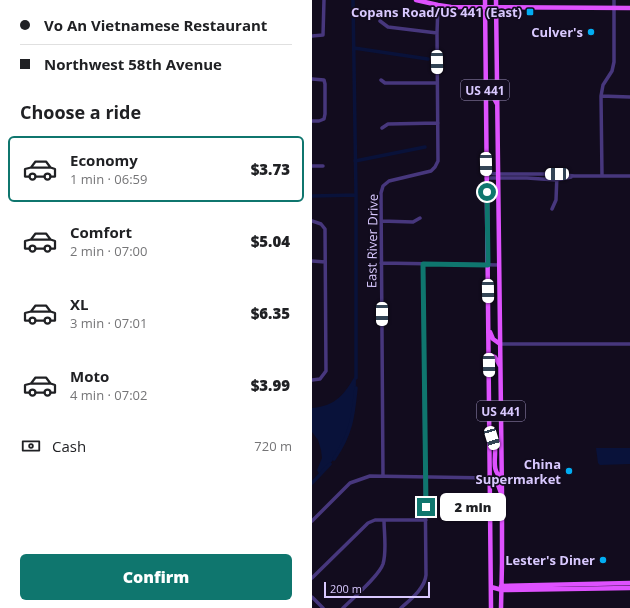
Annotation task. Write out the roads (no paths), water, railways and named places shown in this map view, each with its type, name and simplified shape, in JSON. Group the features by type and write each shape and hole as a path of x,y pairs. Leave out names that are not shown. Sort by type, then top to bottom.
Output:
{"main road":[{"path":"416,0 438,5 485,7 630,8"},
{"name":"US 441","path":"485,0 491,608"},
{"name":"US 441","path":"496,0 502,478 501,608"},
{"path":"485,87 489,89 497,105"},
{"path":"488,328 493,340 500,344"},
{"path":"488,354 495,357 500,367"},
{"path":"489,428 495,447 495,470 498,476 502,478"},
{"path":"490,478 497,482 502,496"},
{"path":"610,588 612,584 616,583"},
{"path":"502,588 630,583"},
{"path":"491,587 630,588"}],"street":[{"path":"312,36 323,35 324,0"},
{"path":"602,176 601,96 603,86 612,71 614,62 614,0"},
{"name":"East River Drive","path":"384,476 381,193 383,186 389,181 431,171 438,161 438,5"},
{"path":"380,22 388,27 437,33"},
{"path":"312,78 324,80 325,84 324,119 320,121 312,121"},
{"path":"381,80 385,83 437,82"},
{"path":"601,96 630,97"},
{"path":"382,128 388,124 438,123"},
{"path":"312,166 323,166"},
{"path":"486,176 557,174 574,176 630,176"},
{"path":"552,209 556,200 557,174"},
{"path":"498,176 556,180 574,176"},
{"path":"381,222 414,222 420,218"},
{"path":"312,221 321,224 325,229 326,371 320,379 312,380"},
{"path":"312,262 325,262"},
{"path":"381,263 499,265"},
{"path":"401,608 420,589 426,580 423,264"},
{"path":"500,344 630,344"},
{"path":"312,521 350,483 370,476 490,478"},
{"path":"312,578 368,523 375,520 426,520"},
{"path":"343,608 377,573 383,564 384,520"},
{"path":"312,597 323,608"}],"waterway":[{"path":"353,0 356,195 356,378"},
{"path":"354,48 428,59"},
{"path":"355,161 425,147"},
{"path":"312,196 356,195"},
{"path":"334,459 348,433 354,408 356,388"},
{"path":"312,483 330,464"}],"place":[{"name":"Copans Road/US 441 (East)","path":"530,12"},
{"name":"Culver's","path":"591,32"},
{"name":"China Supermarket","path":"569,471"},
{"name":"Lester's Diner","path":"603,560"}]}
